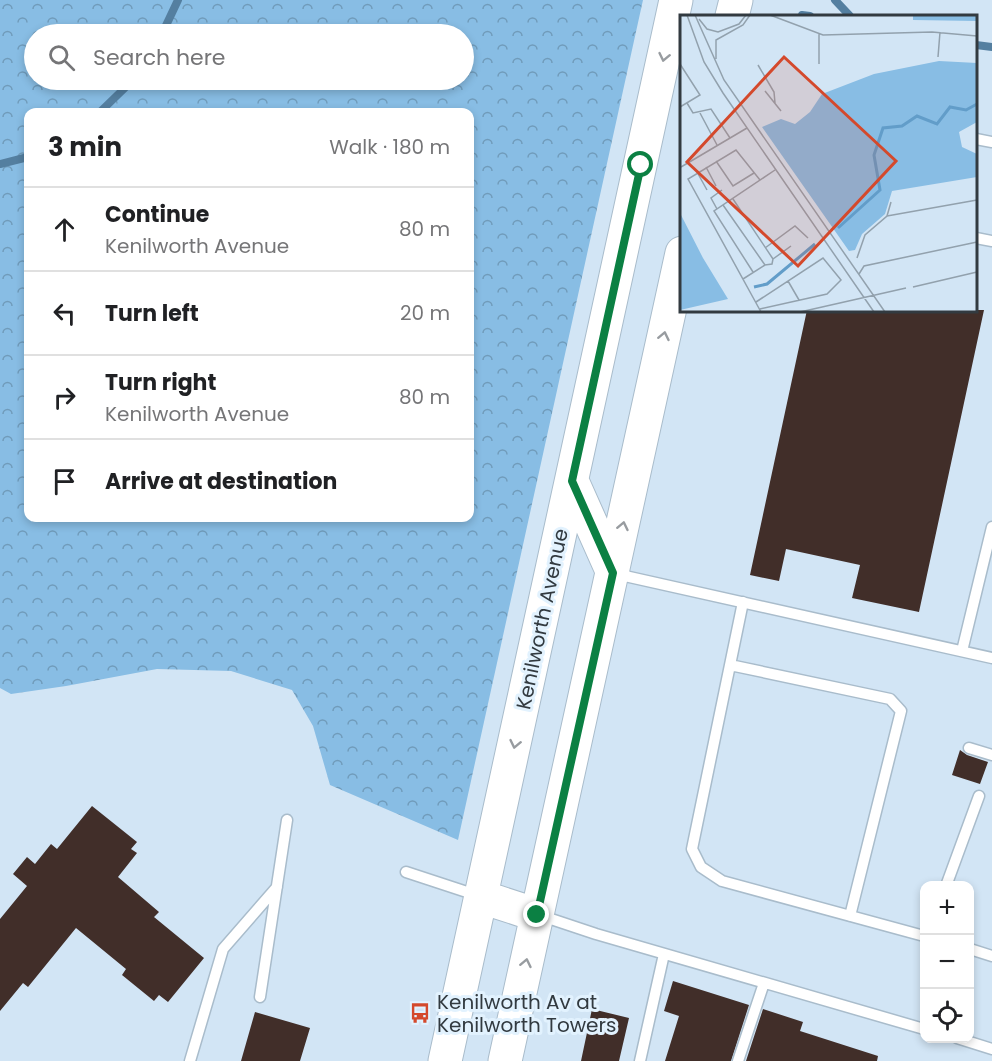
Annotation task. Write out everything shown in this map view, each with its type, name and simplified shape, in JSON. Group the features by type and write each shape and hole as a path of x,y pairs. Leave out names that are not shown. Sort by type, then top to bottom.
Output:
{"main road":[{"name":"Kenilworth Avenue","path":"445,1061 676,0"},
{"path":"732,15 736,0"},
{"path":"505,1061 680,258"},
{"path":"572,481 613,573"},
{"path":"482,897 537,915"}],"lane":[{"path":"977,139 992,142"},
{"path":"977,238 992,242"},
{"path":"962,651 992,527"},
{"path":"613,573 992,658"},
{"path":"743,602 692,849 701,867 722,881 920,935"},
{"path":"730,665 891,699 901,711 850,916"},
{"path":"969,748 992,755"},
{"path":"947,881 979,796"},
{"path":"260,997 287,820"},
{"path":"406,872 482,897"},
{"path":"190,1061 223,949 277,887"},
{"path":"537,915 920,1028"},
{"path":"974,951 992,956"},
{"path":"640,1061 664,954"},
{"path":"738,1061 764,983"},
{"path":"973,1043 992,1049"}],"green space":[{"path":"0,0 643,0 458,840 330,785 313,726 292,690 231,671 157,669 11,694 0,688"}],"building":[{"path":"977,310 984,310 919,612 852,598 860,565 786,549 779,581 750,575 807,312 977,312"},
{"path":"960,750 967,755 988,762 980,784 952,775"},
{"path":"92,806 137,842 131,849 137,853 118,877 159,912 154,917 204,958 168,1002 159,995 154,1001 122,975 126,969 76,928 28,987 23,983 0,1011 0,919 27,886 13,874 27,857 35,864 51,844 57,849"},
{"path":"673,981 749,1005 731,1061 665,1061 679,1016 664,1011"},
{"path":"592,1009 629,1018 619,1061 581,1061"},
{"path":"763,1009 803,1022 800,1031 878,1056 877,1061 746,1061"},
{"path":"255,1012 310,1028 300,1061 241,1061"}],"waterway":[{"path":"167,24 178,0"},
{"path":"835,0 849,15"},
{"path":"977,45 992,47"},
{"path":"104,108 123,90"},
{"path":"0,164 24,158"}],"place":[{"name":"Kenilworth Av at Kenilworth Towers","path":"420,1013"}],"route":[{"path":"537,915 613,573 572,481 641,165"}]}
